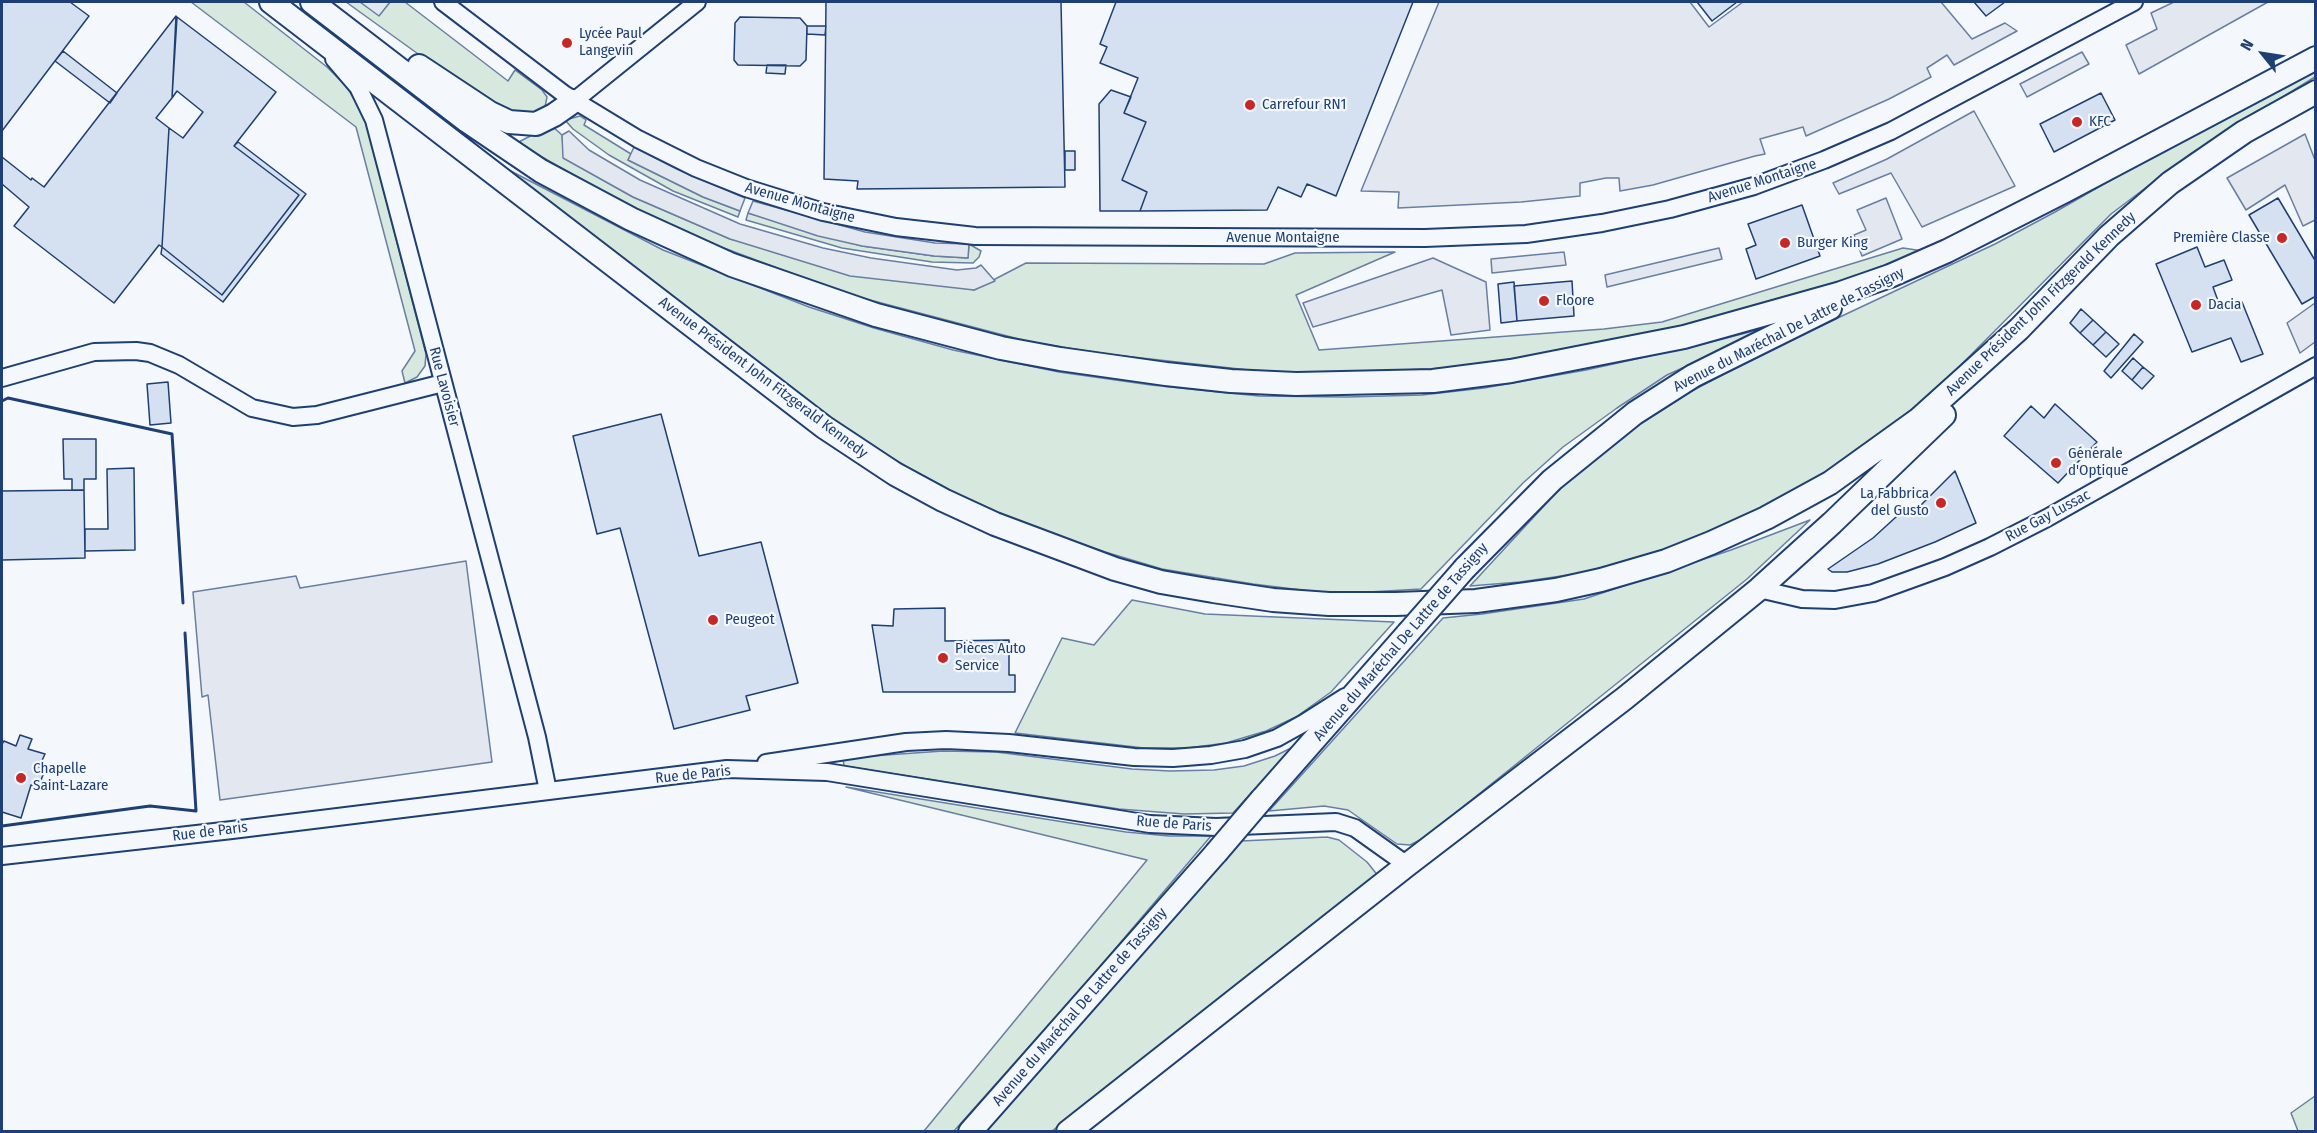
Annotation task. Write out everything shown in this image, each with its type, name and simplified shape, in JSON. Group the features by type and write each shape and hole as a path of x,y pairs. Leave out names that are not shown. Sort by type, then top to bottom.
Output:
{"main road":[{"path":"312,2 503,146 560,182 631,219 732,265 836,303 956,337 1060,359 1166,374 1263,383 1382,384 1457,379 1599,355 1684,337 1830,296 1921,263 2065,191 2316,58"},
{"path":"327,2 426,71 500,118 517,124 536,124 554,116 573,101"},
{"name":"Avenue Président John Fitzgerald Kennedy","path":"278,7 807,414 886,469 951,504 1030,539 1140,577 1273,600 1338,604 1476,601 1586,583 1665,561 1766,518 1845,474 1919,419 2019,329 2102,243 2170,183 2234,138 2316,92"},
{"name":"Avenue du Maréchal De Lattre de Tassigny","path":"970,1131 1466,568 1558,474 1611,430 1657,398 1713,366 1921,263"},
{"path":"1068,1131 1625,698 1759,589 1935,424 2019,329"}],"street":[{"name":"Avenue Montaigne","path":"443,2 573,101 661,151 746,188 823,212 896,227 956,235 1425,238 1508,235 1559,230 1644,215 1711,199 1774,179 1906,124 2134,2"},
{"path":"573,101 697,2"},
{"name":"Rue Lavoisier","path":"278,7 347,74 370,109 537,737 548,791"},
{"path":"2,378 94,352 136,351 150,353 179,365 252,408 293,417 317,416 443,383"},
{"name":"Rue Gay Lussac","path":"1759,589 1802,599 1835,600 1873,592 1945,567 1990,548 2047,518 2316,366"},
{"path":"727,769 826,752 929,741 1009,743 1134,757 1173,758 1211,755 1245,749 1290,731 1365,683"},
{"name":"Rue de Paris","path":"2,856 727,769 827,772 1150,824 1216,827 1336,822 1355,828 1407,866"}],"shaded area":[{"path":"191,2 244,2 327,67 347,87 364,115 426,354 425,366 417,377 405,383 402,371 415,351 356,127"},
{"path":"346,2 360,2 379,15 390,2 405,2 508,81 515,70 542,90 547,97 545,107 536,113 501,111"},
{"path":"360,2 390,2 379,16"},
{"path":"1439,2 1690,2 1709,27 1743,2 1941,2 1972,39 2005,23 2017,31 1954,65 1947,55 1927,68 1931,77 1889,99 1806,136 1803,127 1760,139 1765,154 1653,185 1620,191 1619,178 1606,178 1580,183 1580,196 1521,202 1398,208 1399,192 1361,191"},
{"path":"2174,2 2268,2 2139,74 2126,45 2157,29 2151,13"},
{"path":"2082,52 2089,64 2027,97 2020,84"},
{"path":"2315,68 2315,77 2189,155 2111,214 1932,394 1844,461 1793,493 1679,545 1625,562 1575,574 1470,586 1555,494 1595,456 1692,391 1759,355 1995,244"},
{"path":"1974,111 2015,186 1922,227 1891,173 1839,194 1833,183 1887,159"},
{"path":"580,116 586,120 584,125 631,154 628,160 703,197 740,211 738,217 673,191 609,155 573,129 565,120"},
{"path":"551,125 562,135 564,158 633,197 730,239 974,290 1026,263 1264,264 1295,253 1395,252 1296,295 1319,350 1604,329 1662,322 1903,248 1923,251 1782,301 1640,337 1476,365 1431,369 1284,374 1106,354 1030,342 847,294 705,241 629,206 517,143"},
{"path":"569,131 589,150 640,180 740,224 823,248 871,258 957,270 976,268 981,265 995,281 974,290 850,276 730,239 633,197 563,158 562,135"},
{"path":"2305,134 2315,160 2315,220 2303,226 2285,185 2246,210 2227,178"},
{"path":"634,147 677,169 745,198 740,211 703,197 628,160"},
{"path":"505,168 663,250 809,307 953,350 1059,372 1151,385 1259,396 1422,395 1484,388 1586,370 1777,325 1667,375 1563,447 1523,483 1421,589 1334,594 1162,569 1033,527 970,501 851,433"},
{"path":"1886,198 1902,239 1862,256 1854,235 1866,230 1857,210"},
{"path":"753,201 865,232 935,243 969,244 968,258 934,256 862,246 818,236 748,213"},
{"path":"748,213 862,246 934,256 968,258 969,244 981,251 973,263 932,262 842,248 746,220"},
{"path":"1719,248 1722,259 1607,287 1605,275"},
{"path":"1564,252 1566,265 1492,273 1491,259"},
{"path":"1433,258 1486,282 1490,330 1451,335 1442,290 1313,327 1303,303"},
{"path":"2315,303 2315,342 2300,353 2287,323"},
{"path":"1810,520 1747,579 1424,838 1410,845 1397,844 1348,810 1324,806 1269,811 1443,618 1584,599 1731,550"},
{"path":"466,561 492,762 220,800 208,695 202,697 193,592 296,576 300,588"},
{"path":"1132,600 1205,614 1394,622 1331,692 1296,717 1266,731 1226,743 1188,748 1144,748 1015,733 1062,638 1094,645"},
{"path":"1293,747 1233,813 1184,814 1119,809 844,766 843,758 943,751 996,752 1132,769 1214,770 1244,766 1275,756"},
{"path":"846,787 1126,832 1169,836 1211,836 1092,976 954,1131 924,1131 1147,860"},
{"path":"1327,837 1339,840 1367,862 1379,877 1052,1131 982,1132 1241,841"},
{"path":"2315,1096 2315,1131 2298,1131 2291,1113"}],"building":[{"path":"2,2 70,2 89,16 2,131"},
{"path":"826,2 1061,2 1065,187 857,189 858,181 824,179"},
{"name":"Carrefour RN1","path":"1116,2 1413,2 1336,196 1307,184 1301,197 1278,187 1267,210 1140,211 1147,192 1122,180 1146,122 1124,113 1138,78 1100,63 1107,47 1100,44"},
{"path":"1697,2 1737,2 1712,21"},
{"path":"1974,2 2005,2 1986,16"},
{"path":"176,16 172,98 156,118 169,128 162,247 159,245 114,303 14,226 29,207 2,184 2,157 31,180 32,178 44,187"},
{"path":"177,17 276,92 234,146 299,195 222,295 162,247 169,128 183,138 203,112 177,91 172,98"},
{"path":"740,17 800,18 807,26 806,60 800,66 738,65 734,60 735,23"},
{"path":"807,26 826,26 825,35 807,34"},
{"path":"63,51 117,93 110,103 55,61"},
{"path":"767,65 786,65 785,74 766,73"},
{"path":"1111,90 1131,97 1124,113 1146,122 1122,180 1147,192 1140,211 1100,211 1099,104"},
{"name":"KFC","path":"2101,93 2115,120 2054,152 2040,124"},
{"path":"238,142 306,194 223,302 161,254 162,247 222,295 299,195 234,146"},
{"path":"1065,151 1075,151 1075,170 1065,170"},
{"name":"Première Classe","path":"2278,198 2316,262 2316,296 2302,304 2249,215"},
{"name":"Burger King","path":"1802,205 1820,256 1756,279 1746,249 1756,245 1748,224"},
{"name":"Dacia","path":"2197,247 2205,267 2224,260 2232,280 2213,287 2221,309 2242,302 2263,354 2241,362 2231,338 2192,352 2156,264"},
{"name":"Floore","path":"1572,281 1574,316 1517,321 1514,286"},
{"path":"1514,282 1517,321 1501,323 1498,284"},
{"path":"2081,309 2093,320 2080,333 2070,323"},
{"path":"2093,320 2106,332 2093,345 2080,333"},
{"path":"2106,332 2119,344 2106,357 2093,345"},
{"path":"2134,334 2143,342 2111,378 2104,371"},
{"path":"2133,358 2143,367 2132,380 2122,371"},
{"path":"2143,367 2154,376 2142,389 2132,380"},
{"path":"168,382 171,423 150,425 147,384"},
{"name":"Générale d'Optique","path":"2055,404 2097,442 2058,483 2004,436 2031,406 2044,418"},
{"name":"Peugeot","path":"661,414 699,556 761,542 798,683 746,696 750,710 674,729 620,528 597,534 573,436"},
{"path":"63,439 96,439 96,479 84,479 84,490 72,490 72,479 64,479"},
{"path":"134,468 135,550 85,551 85,529 108,529 107,469"},
{"path":"1955,471 1976,523 1878,564 1847,572 1832,572 1828,569 1873,538 1908,506 1913,513"},
{"path":"84,490 85,558 2,560 2,491"},
{"name":"Pièces Auto Service","path":"945,608 945,641 1009,640 1009,675 1015,675 1015,692 883,692 872,625 893,626 894,609"},
{"name":"Chapelle Saint-Lazare","path":"20,735 32,739 28,749 45,754 39,767 45,770 40,788 31,785 21,818 2,812 2,744 4,741 16,746"}],"wall":[{"path":"2,401 8,398 172,434 183,603"},
{"path":"2,826 150,806 196,811 185,633"}],"place":[{"name":"Lycée Paul Langevin","path":"567,43"},
{"name":"Carrefour RN1","path":"1250,105"},
{"name":"KFC","path":"2077,122"},
{"name":"Première Classe","path":"2282,238"},
{"name":"Burger King","path":"1785,243"},
{"name":"Floore","path":"1544,301"},
{"name":"Dacia","path":"2196,305"},
{"name":"Générale d'Optique","path":"2056,463"},
{"name":"La Fabbrica del Gusto","path":"1941,503"},
{"name":"Peugeot","path":"713,620"},
{"name":"Pièces Auto Service","path":"943,658"},
{"name":"Chapelle Saint-Lazare","path":"21,778"}]}
